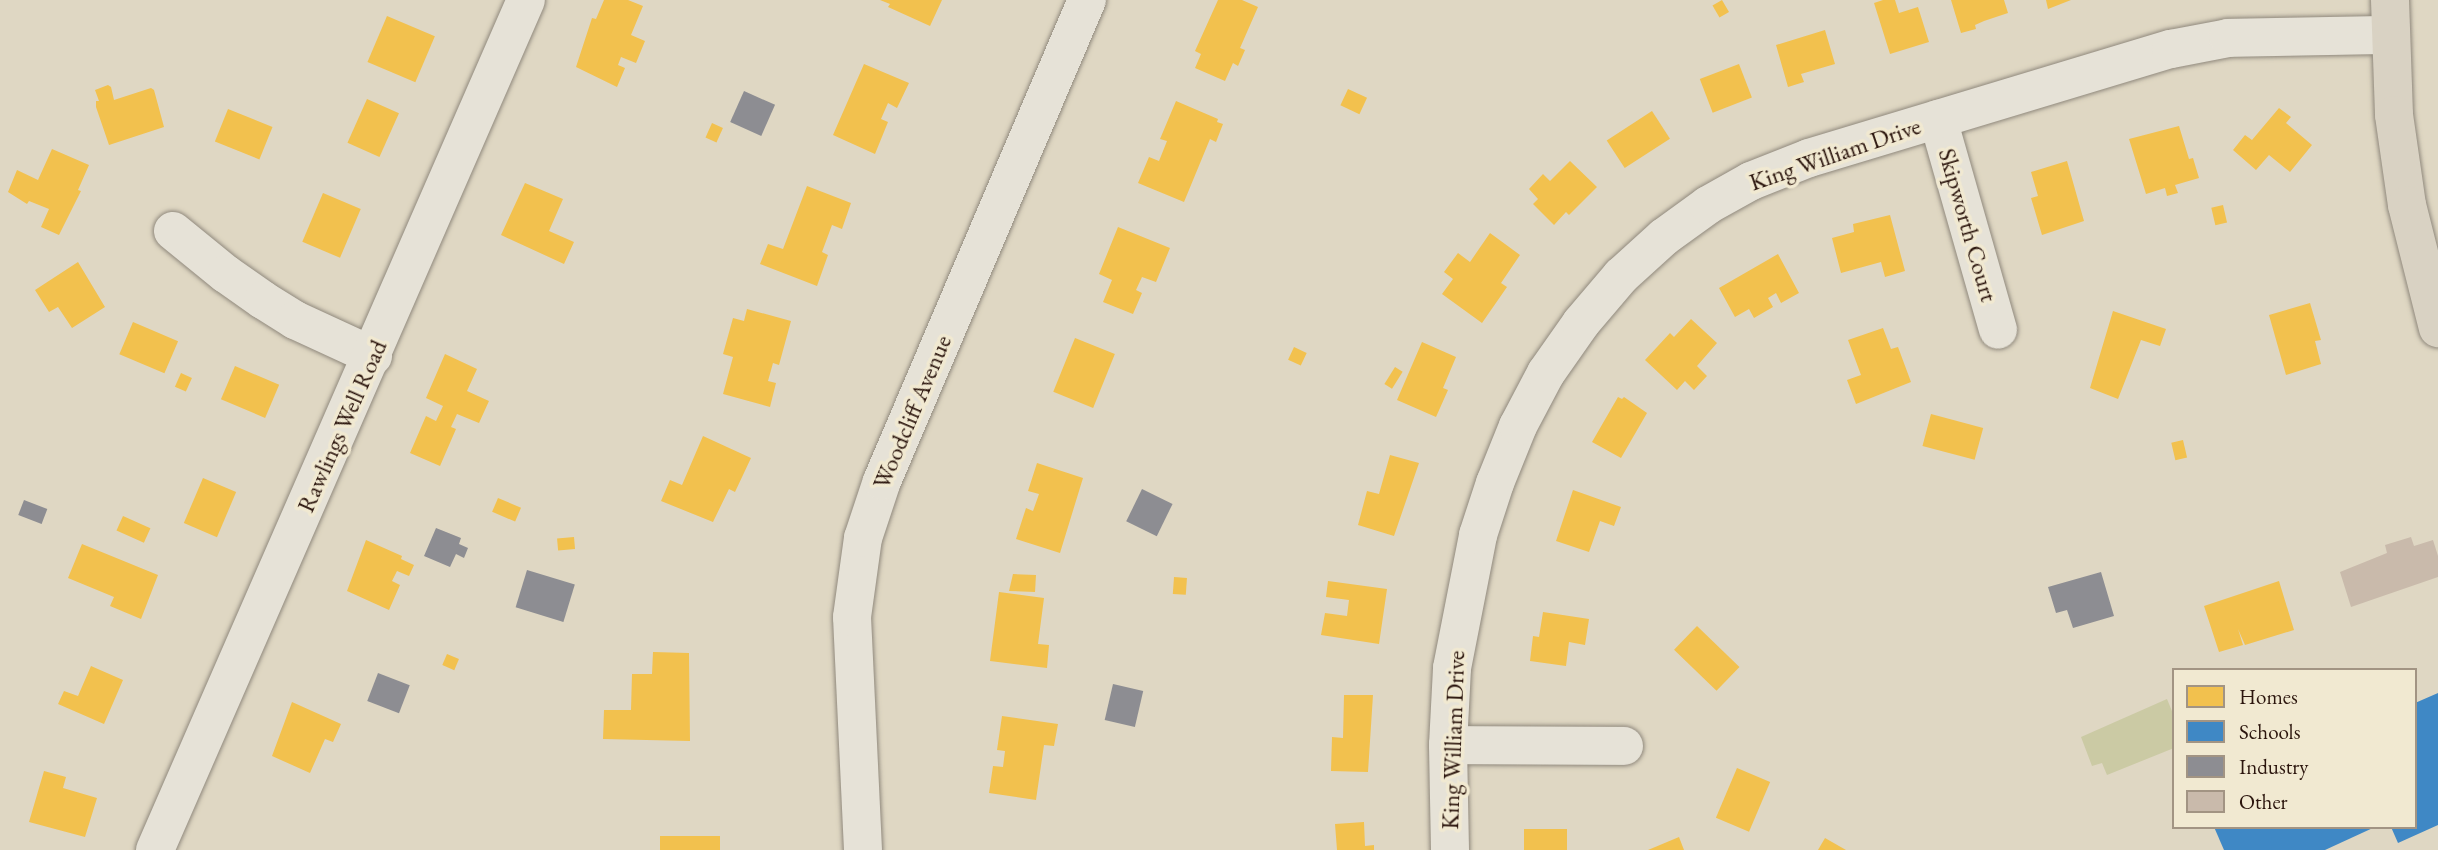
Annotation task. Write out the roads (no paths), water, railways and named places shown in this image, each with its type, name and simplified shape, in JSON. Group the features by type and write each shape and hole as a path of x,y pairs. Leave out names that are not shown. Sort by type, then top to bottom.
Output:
{"main road":[{"path":"2390,18 2394,116 2407,205 2438,328"}],"street":[{"name":"Rawlings Well Road","path":"155,850 373,356 526,0"},
{"name":"Woodcliff Avenue","path":"863,850 852,617 863,538 882,481 1087,0"},
{"name":"King William Drive","path":"1450,850 1448,745 1452,668 1478,535 1518,426 1546,373 1581,323 1621,276 1664,237 1708,205 1751,181 1809,158 1938,119 2171,49 2228,38 2390,18"},
{"name":"Skipworth Court","path":"1938,119 1998,330"},
{"path":"173,231 226,274 284,313 373,356"},
{"path":"1448,745 1624,746"}]}
